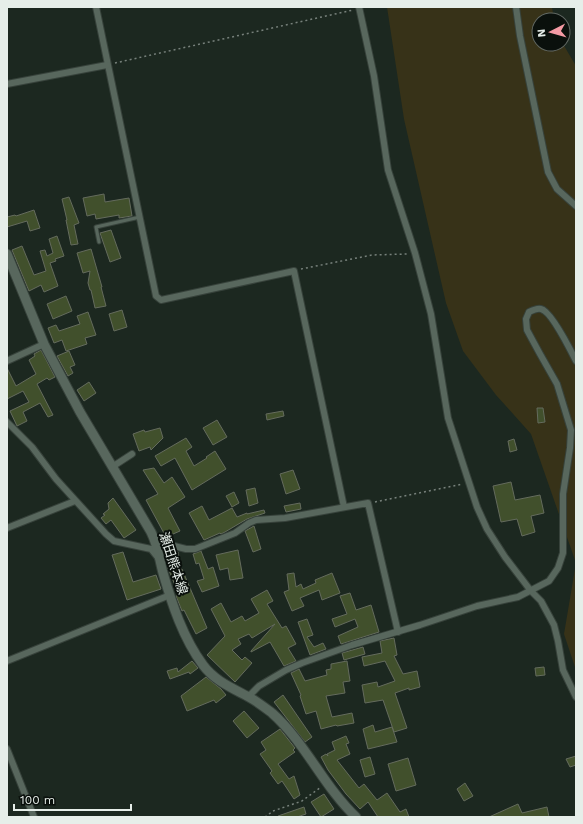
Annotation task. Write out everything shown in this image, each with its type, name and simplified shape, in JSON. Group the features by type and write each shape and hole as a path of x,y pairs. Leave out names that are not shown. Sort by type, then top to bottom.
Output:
{"main road":[{"name":"瀬田熊本線","path":"7,254 44,344 80,412 151,532 157,545 170,595 180,622 203,666 226,686 248,696 272,714 286,728 339,799 356,817"}],"street":[{"path":"96,7 156,296 161,300 294,271 344,507"},
{"path":"516,7 520,36 548,172 557,189 576,206"},
{"path":"359,8 374,76 388,170 415,253 431,314 448,418 469,483 487,529 505,557 541,601 554,625 563,670 576,698"},
{"path":"7,84 107,65"},
{"path":"248,696 259,686 286,670 302,663 477,606 518,597 549,581 558,568 562,553 563,494 570,448 571,430 557,384 528,330 526,319 529,312 535,309 542,309 550,315 576,361"},
{"path":"7,361 44,344"},
{"path":"7,422 32,447 75,501 106,534 114,541 151,549 160,560"},
{"path":"112,467 132,454"},
{"path":"7,528 75,501"},
{"path":"157,545 170,545 186,549 195,549 235,533 256,520 285,518 368,503 398,632"},
{"path":"7,661 170,595"},
{"path":"7,749 34,817"}],"lane":[{"path":"99,242 96,227 140,217"}],"path":[{"path":"107,65 359,8"},
{"path":"294,271 372,255 415,253"},
{"path":"368,503 469,483"},
{"path":"265,817 273,811 302,801 326,782"}],"shaded area":[{"path":"387,7 552,7 553,12 531,12 531,52 568,52 576,66 576,563 531,434 496,395 463,351 446,303 404,119"},
{"path":"576,563 576,670 564,634"}],"building":[{"path":"104,194 105,202 129,198 132,216 119,218 119,215 96,219 95,214 87,216 83,198"},
{"path":"69,197 79,223 74,225 78,244 71,245 62,199"},
{"path":"34,210 40,228 30,231 27,221 7,227 7,217 16,216"},
{"path":"111,230 121,258 110,262 100,233"},
{"path":"57,236 64,256 55,259 56,261 50,263 58,286 44,292 41,285 29,291 12,250 22,246 34,275 46,271 40,251 45,250 47,256 53,253 49,239"},
{"path":"91,249 106,306 95,308 88,283 90,271 83,273 77,253"},
{"path":"66,296 72,311 53,319 47,304"},
{"path":"122,310 127,327 114,331 109,314"},
{"path":"88,312 96,335 85,338 87,344 66,351 62,340 54,343 48,328 56,325 59,331 80,324 77,316"},
{"path":"41,350 55,377 49,380 47,378 37,384 53,415 48,417 40,403 23,412 27,421 17,426 10,411 29,402 23,391 7,399 7,368 16,386 36,374 29,360 35,356 34,354"},
{"path":"69,351 75,365 70,367 73,373 68,376 57,356"},
{"path":"89,382 96,393 84,401 77,390"},
{"path":"537,408 543,408 545,422 538,423"},
{"path":"283,411 284,416 267,420 266,414"},
{"path":"217,420 227,437 213,445 203,428"},
{"path":"160,428 163,438 151,450 150,447 139,451 133,434 144,430 145,432"},
{"path":"186,438 192,447 186,451 194,466 215,451 226,469 192,490 175,458 161,466 155,456"},
{"path":"514,439 517,450 510,452 508,441"},
{"path":"154,468 164,483 172,477 185,497 168,508 180,531 166,537 146,500 158,494 143,470"},
{"path":"293,470 300,489 286,494 280,474"},
{"path":"511,482 515,500 540,495 544,513 531,516 535,532 522,536 517,519 501,522 493,486"},
{"path":"255,488 258,503 249,506 246,490"},
{"path":"234,492 239,503 232,507 226,496"},
{"path":"113,498 136,530 124,538 111,520 106,524 101,518 109,509 108,503"},
{"path":"300,503 301,509 286,512 284,506"},
{"path":"202,506 209,520 232,508 237,517 247,513 264,510 265,513 247,519 221,534 220,533 204,540 189,513"},
{"path":"254,526 261,549 253,552 245,531"},
{"path":"238,550 243,578 230,580 228,568 220,570 216,555"},
{"path":"201,551 208,569 213,567 219,586 202,592 197,581 204,579 199,563 196,564 193,554"},
{"path":"123,552 133,582 156,575 161,589 127,600 112,555"},
{"path":"166,552 178,552 181,570 182,569 207,628 196,634 184,610 182,611 176,596 179,595 168,568"},
{"path":"294,573 296,587 301,584 303,589 316,583 315,580 332,573 340,593 322,600 319,590 300,598 304,606 292,611 284,592 289,590 287,574"},
{"path":"267,590 273,601 267,604 282,628 286,626 296,644 288,648 296,661 284,666 270,642 251,652 275,624 252,638 249,634 238,639 241,644 232,650 242,660 245,657 252,663 235,682 207,655 225,636 211,609 221,603 231,622 242,616 245,621 259,613 251,599"},
{"path":"350,593 356,610 371,605 379,632 341,644 338,636 358,627 355,619 335,627 332,619 347,614 340,596"},
{"path":"307,619 313,635 307,637 314,647 323,643 326,649 310,655 298,622"},
{"path":"394,638 397,655 394,656 403,674 417,671 420,687 409,690 409,688 395,693 407,728 394,732 383,700 365,703 362,685 377,682 378,687 395,681 385,661 364,666 362,657 382,653 380,641"},
{"path":"363,647 365,654 344,660 342,653"},
{"path":"192,661 198,668 190,674 189,672 170,679 167,671 177,668 178,672"},
{"path":"347,661 350,681 343,682 345,693 326,696 332,717 352,713 354,723 336,725 321,729 316,711 306,714 300,696 301,695 291,673 299,669 305,681 327,675 326,670 331,669 331,664"},
{"path":"544,667 545,675 536,676 535,668"},
{"path":"206,677 226,695 216,703 214,700 187,711 181,696"},
{"path":"283,695 312,737 305,742 274,702"},
{"path":"244,711 259,728 247,738 233,721"},
{"path":"373,725 375,732 392,727 397,742 368,749 363,729"},
{"path":"280,729 295,748 293,750 295,752 278,764 289,779 294,776 300,795 294,799 282,781 278,784 270,773 272,771 260,754 266,750 261,742"},
{"path":"346,736 349,743 346,744 350,754 337,760 359,788 364,784 377,800 387,793 400,812 406,809 409,817 378,817 368,802 360,809 346,794 328,770 321,757 326,754 328,756 327,754 335,750 332,742"},
{"path":"576,756 576,765 570,767 566,759"},
{"path":"370,757 375,774 365,777 360,760"},
{"path":"408,758 416,785 396,791 388,764"},
{"path":"465,783 473,796 464,801 457,789"},
{"path":"324,794 334,809 321,817 311,802"},
{"path":"518,804 522,813 547,807 549,817 489,817"},
{"path":"304,807 306,814 297,817 278,817 278,816"}]}
